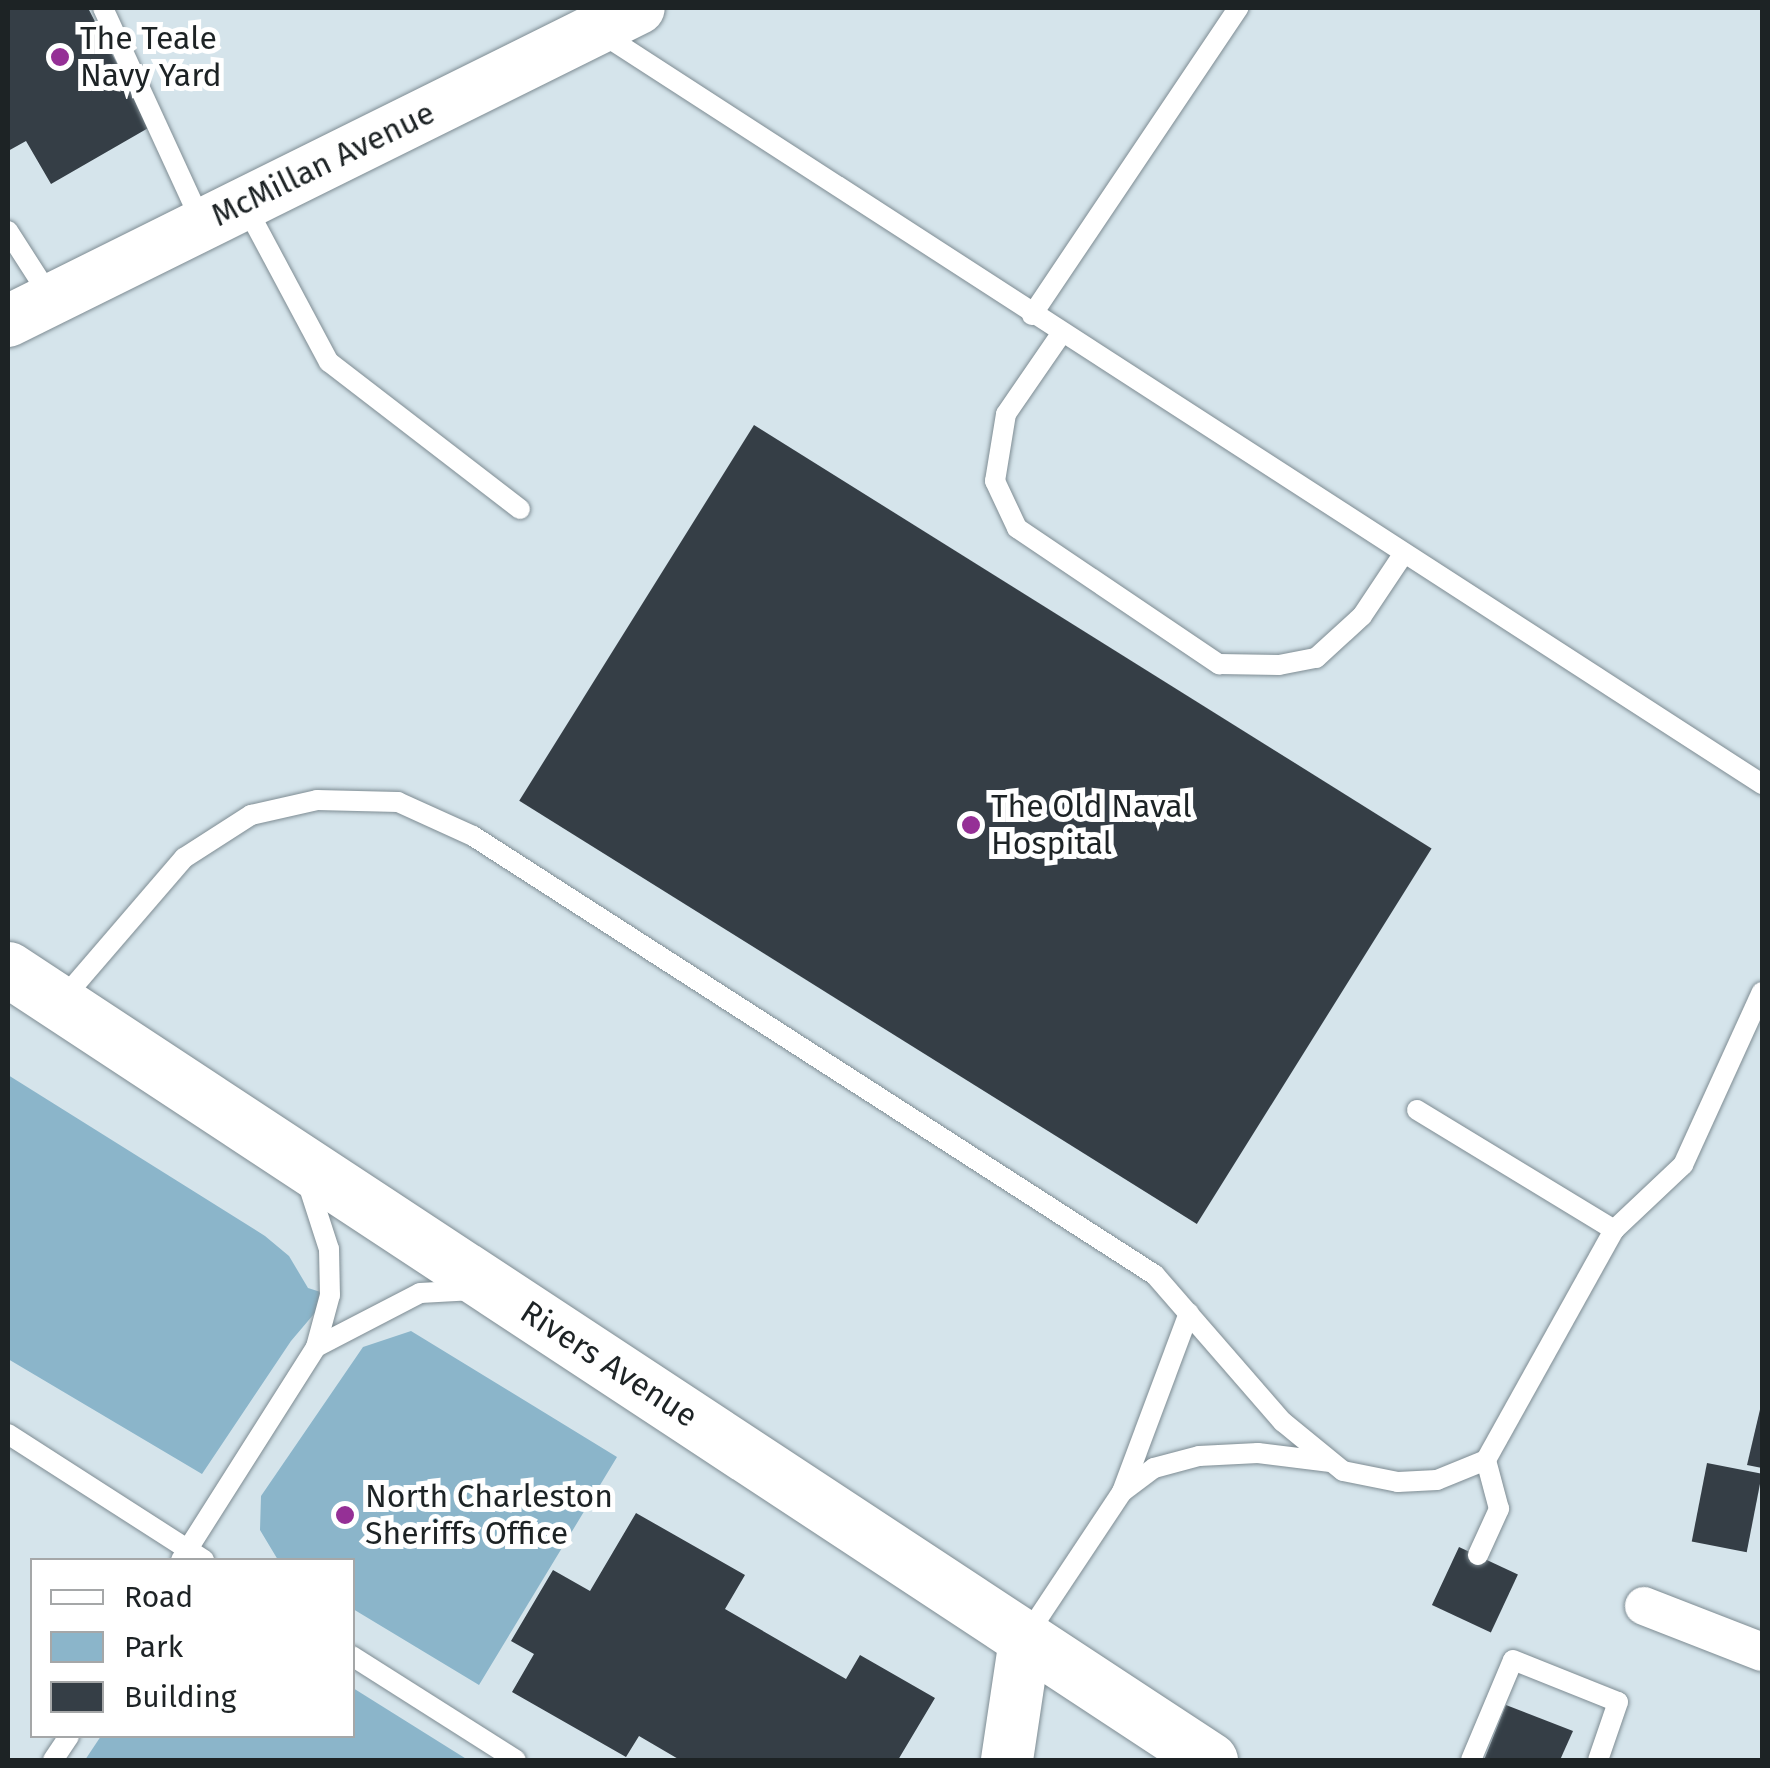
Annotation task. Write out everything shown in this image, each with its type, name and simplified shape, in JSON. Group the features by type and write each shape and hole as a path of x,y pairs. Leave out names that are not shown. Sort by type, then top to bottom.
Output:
{"main road":[{"name":"Rivers Avenue","path":"8,969 1210,1760"}],"street":[{"name":"McMillan Avenue","path":"30,310 618,19"},
{"path":"1644,1606 1762,1652"},
{"path":"1007,1760 1024,1638"}],"lane":[{"path":"103,8 223,213 329,362 520,508"},
{"path":"1032,315 1238,8"},
{"path":"618,19 1032,315 1762,784"},
{"path":"8,230 30,310"},
{"path":"1061,334 1006,414 995,481 1018,528 1219,664 1278,666 1316,658 1362,616 1402,556"},
{"path":"60,1003 184,858 252,815 317,800 398,802 473,836 1155,1275 1283,1422 1343,1471 1398,1482 1437,1480 1486,1460 1614,1230 1682,1165 1762,992"},
{"path":"1416,1110 1614,1230"},
{"path":"8,1434 191,1557 316,1346 330,1295 329,1249 301,1162"},
{"path":"316,1346 420,1294 494,1289"},
{"path":"1024,1638 1122,1492 1189,1313"},
{"path":"1122,1492 1154,1468 1199,1456 1258,1453 1333,1462"},
{"path":"1478,1556 1499,1509 1486,1460"},
{"path":"355,1658 516,1760"},
{"path":"1470,1760 1514,1660 1618,1702 1598,1760"},
{"path":"53,1760 68,1738"}],"green space":[{"path":"8,1075 265,1236 289,1256 308,1288 330,1295 291,1341 202,1474 8,1359"},
{"path":"411,1331 617,1457 479,1685 355,1610 355,1558 277,1558 260,1530 261,1496 363,1347"},
{"path":"355,1689 468,1760 85,1760 100,1738 355,1738"}],"building":[{"name":"The Teale Navy Yard","path":"8,8 88,8 150,127 51,184 26,141 8,151"},
{"name":"The Old Naval Hospital","path":"754,425 1432,848 1197,1224 519,801"},
{"path":"1762,1401 1762,1468 1747,1465"},
{"path":"1707,1463 1762,1474 1747,1552 1692,1542"},
{"path":"636,1513 745,1575 725,1609 846,1679 860,1655 935,1698 898,1760 680,1760 639,1736 626,1757 512,1692 534,1654 511,1641 553,1570 590,1591"},
{"path":"1459,1547 1518,1574 1491,1632 1432,1605"},
{"path":"1506,1705 1573,1731 1560,1760 1484,1760"}],"place":[{"name":"The Teale Navy Yard","path":"60,57"},
{"name":"The Old Naval Hospital","path":"971,825"},
{"name":"North Charleston Sheriffs Office","path":"345,1515"}]}
